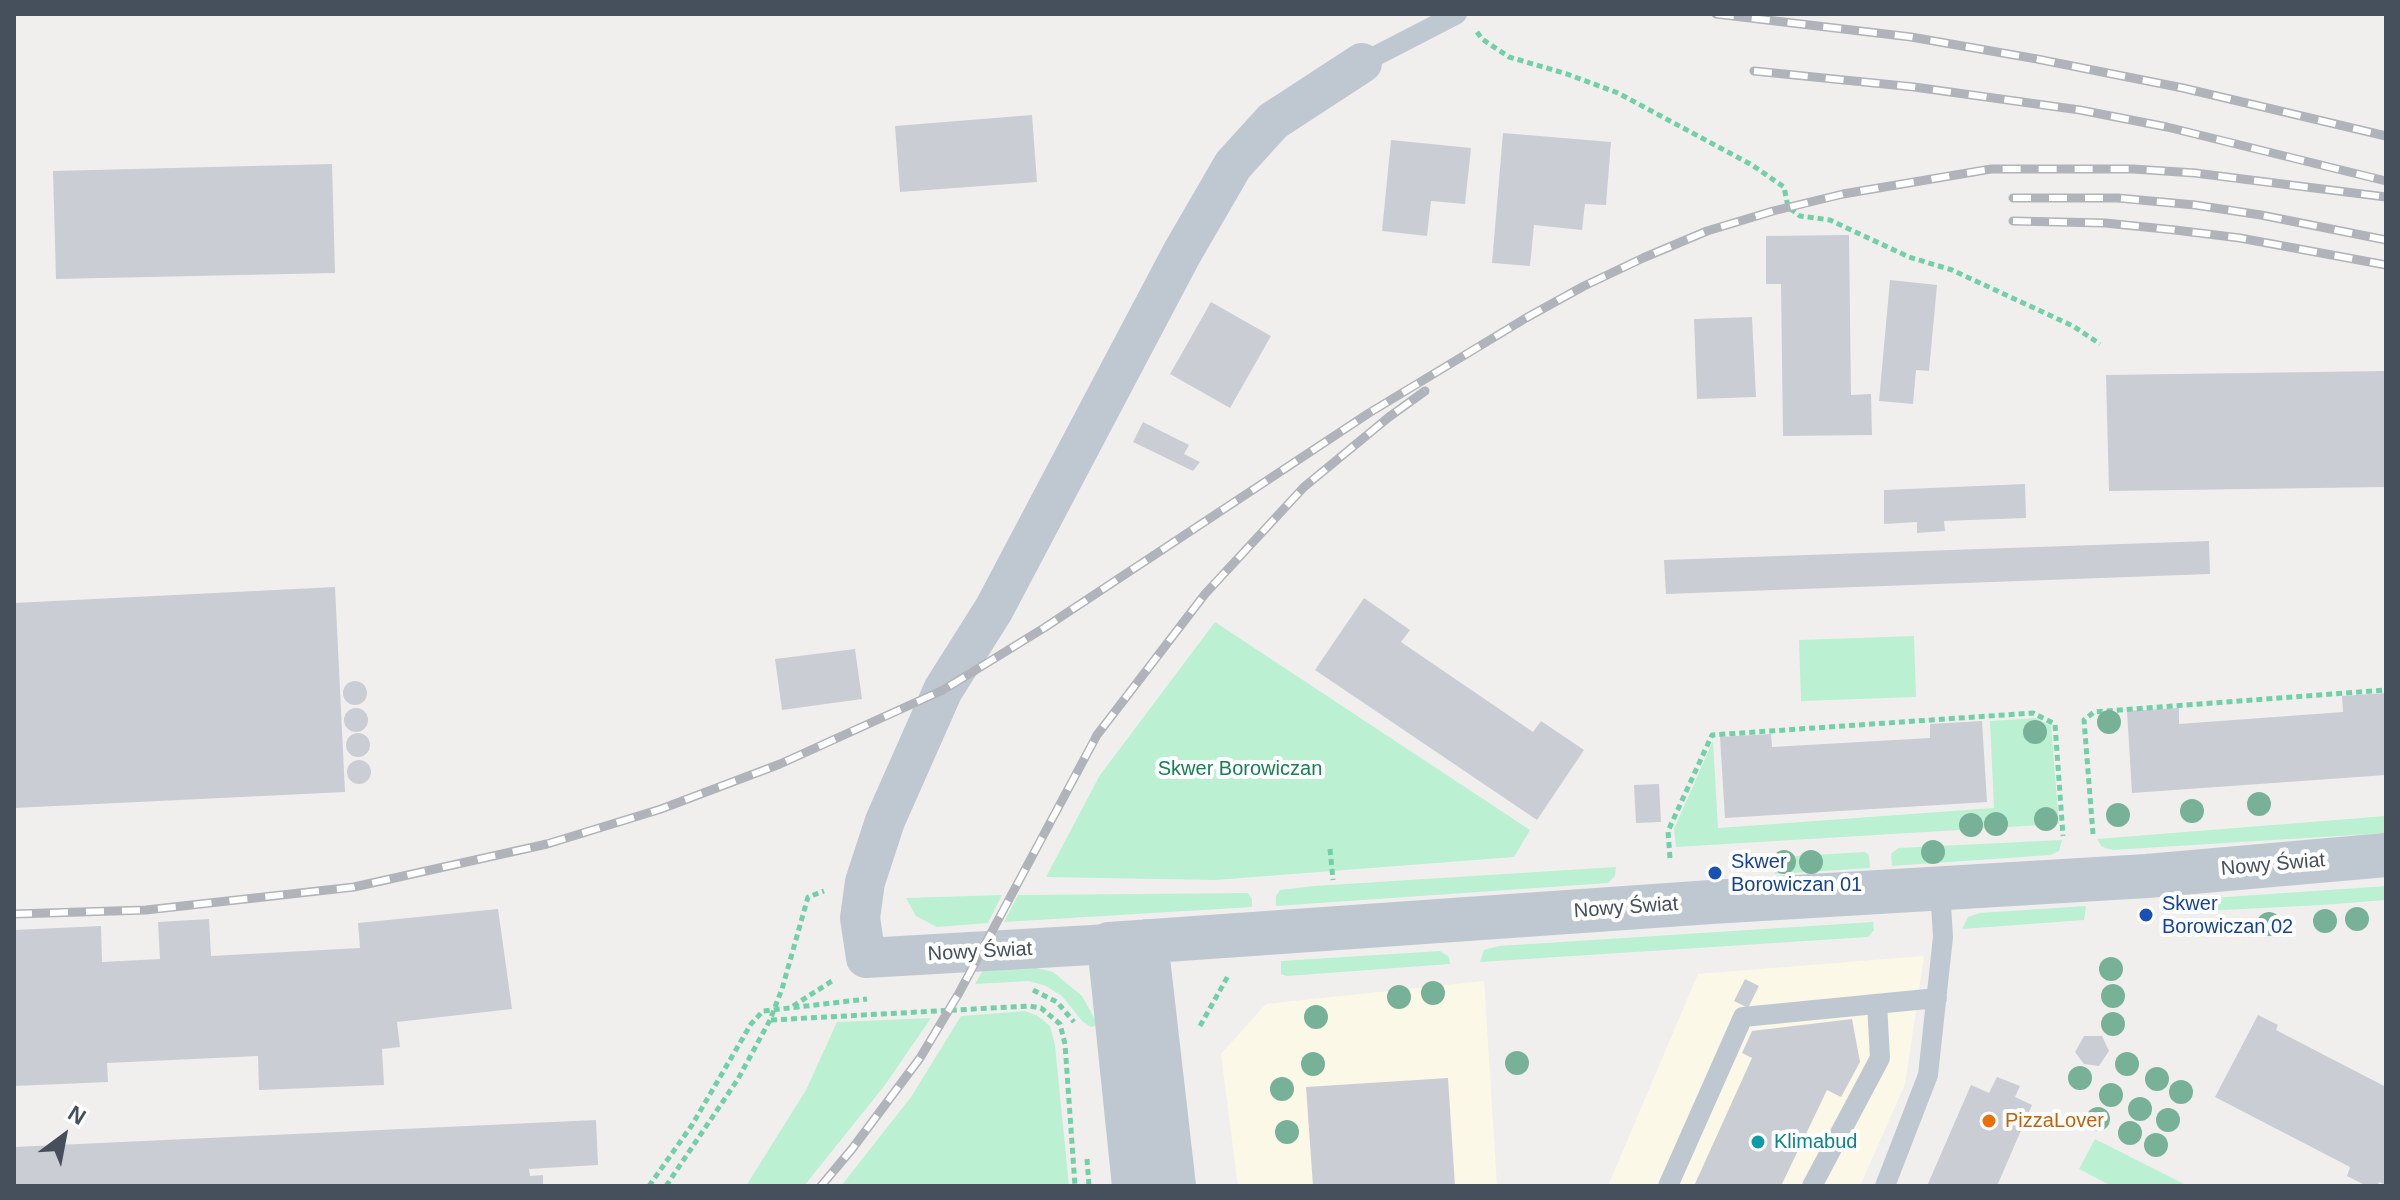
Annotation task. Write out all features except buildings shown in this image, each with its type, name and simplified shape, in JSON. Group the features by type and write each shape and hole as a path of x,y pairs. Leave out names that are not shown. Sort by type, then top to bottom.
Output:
{"street":[{"path":"866,958 860,918 865,882 885,821 943,690 994,609 1182,253 1233,165 1273,121 1362,63"},
{"name":"Nowy Świat","path":"866,958 2147,876 2386,855"},
{"path":"1128,942 1134,1186"},
{"path":"1128,942 1174,1186"}],"lane":[{"path":"1362,63 1465,20"},
{"path":"1885,1186 1928,1075 1943,937 1940,888"},
{"path":"1668,1186 1743,1017 1937,998"},
{"path":"1812,1186 1880,1058 1877,1004"}],"path":[{"path":"1465,20 1482,39 1509,57 1618,93 1752,165 1784,187 1788,207 1800,216 1830,220 1909,257 1952,270 2073,326 2100,344"},
{"path":"2093,834 2084,720 2094,712 2386,690"},
{"path":"1670,858 1668,831 1712,735 2033,713 2055,724 2063,836"},
{"path":"1330,849 1333,880"},
{"path":"666,1186 738,1079 776,1008 808,897"},
{"path":"792,1007 866,958"},
{"path":"1029,988 1057,1002 1074,1021 1078,1035"},
{"path":"649,1186 725,1071 751,1024 763,1011 877,998"},
{"path":"770,1020 1029,1006 1041,1008 1060,1024 1065,1044 1075,1186"},
{"path":"1086,1146 1089,1186"}],"shaded area":[{"path":"1924,956 1905,1084 1860,1186 1608,1186 1698,974"},
{"path":"1484,981 1497,1186 1238,1186 1221,1054 1266,1004"}],"green space":[{"name":"Skwer Borowiczan","path":"1215,622 1530,830 1514,857 1215,880 1046,877 1100,775"},
{"path":"1914,636 1916,697 1801,701 1799,640"},
{"path":"2036,718 2051,726 2059,824 1676,847 1674,829 1713,741 1718,828 1994,808 1990,721"},
{"path":"2386,816 2386,833 2113,850 2102,847 2097,839"},
{"path":"2062,840 2059,851 2050,855 1892,866 1891,854 1898,848"},
{"path":"1865,852 1869,855 1870,868 1775,874 1774,861 1779,857"},
{"path":"1616,867 1615,876 1608,883 1276,906 1276,896 1280,890 1314,886"},
{"path":"2386,886 2386,900 2322,905 2203,911 2199,909 2198,899"},
{"path":"1248,893 1252,907 1004,922 1018,895"},
{"path":"1002,895 988,923 937,927 916,916 906,898"},
{"path":"2086,906 2084,920 1962,929 1968,917 1980,913"},
{"path":"1873,922 1874,930 1868,937 1480,962 1484,950 1499,946"},
{"path":"1440,951 1449,957 1450,964 1281,974 1281,961"},
{"path":"984,968 1036,968 1053,972 1082,996 1098,1025 1091,1027 1082,1021 1062,996 1046,986 1029,981 975,984"},
{"path":"1025,1011 1038,1016 1050,1026 1055,1045 1069,1186 841,1186 911,1097 961,1016"},
{"path":"931,1018 885,1085 804,1186 746,1186 806,1090 837,1022"},
{"path":"2095,1139 2188,1186 2112,1186 2100,1180 2079,1169"}],"railway":[{"path":"1716,14 1911,37 2037,59 2183,88 2386,136"},
{"path":"1754,71 1914,87 2080,110 2167,127 2386,181"},
{"path":"14,914 146,910 354,887 547,844 661,809 780,764 943,690 1044,628 1369,413 1526,318 1643,258 1707,231 1773,211 1843,194 1991,169 2133,169 2195,173 2386,197"},
{"path":"2013,198 2118,198 2195,205 2386,240"},
{"path":"2013,221 2105,223 2175,230 2240,238 2386,265"},
{"path":"821,1186 920,1058 959,993 1097,735 1205,594 1304,487 1425,391"}],"place":[{"name":"Skwer Borowiczan 01","path":"1715,873"},
{"name":"Skwer Borowiczan 02","path":"2146,915"},
{"name":"PizzaLover","path":"1989,1121"},
{"name":"Klimabud","path":"1758,1142"}]}
